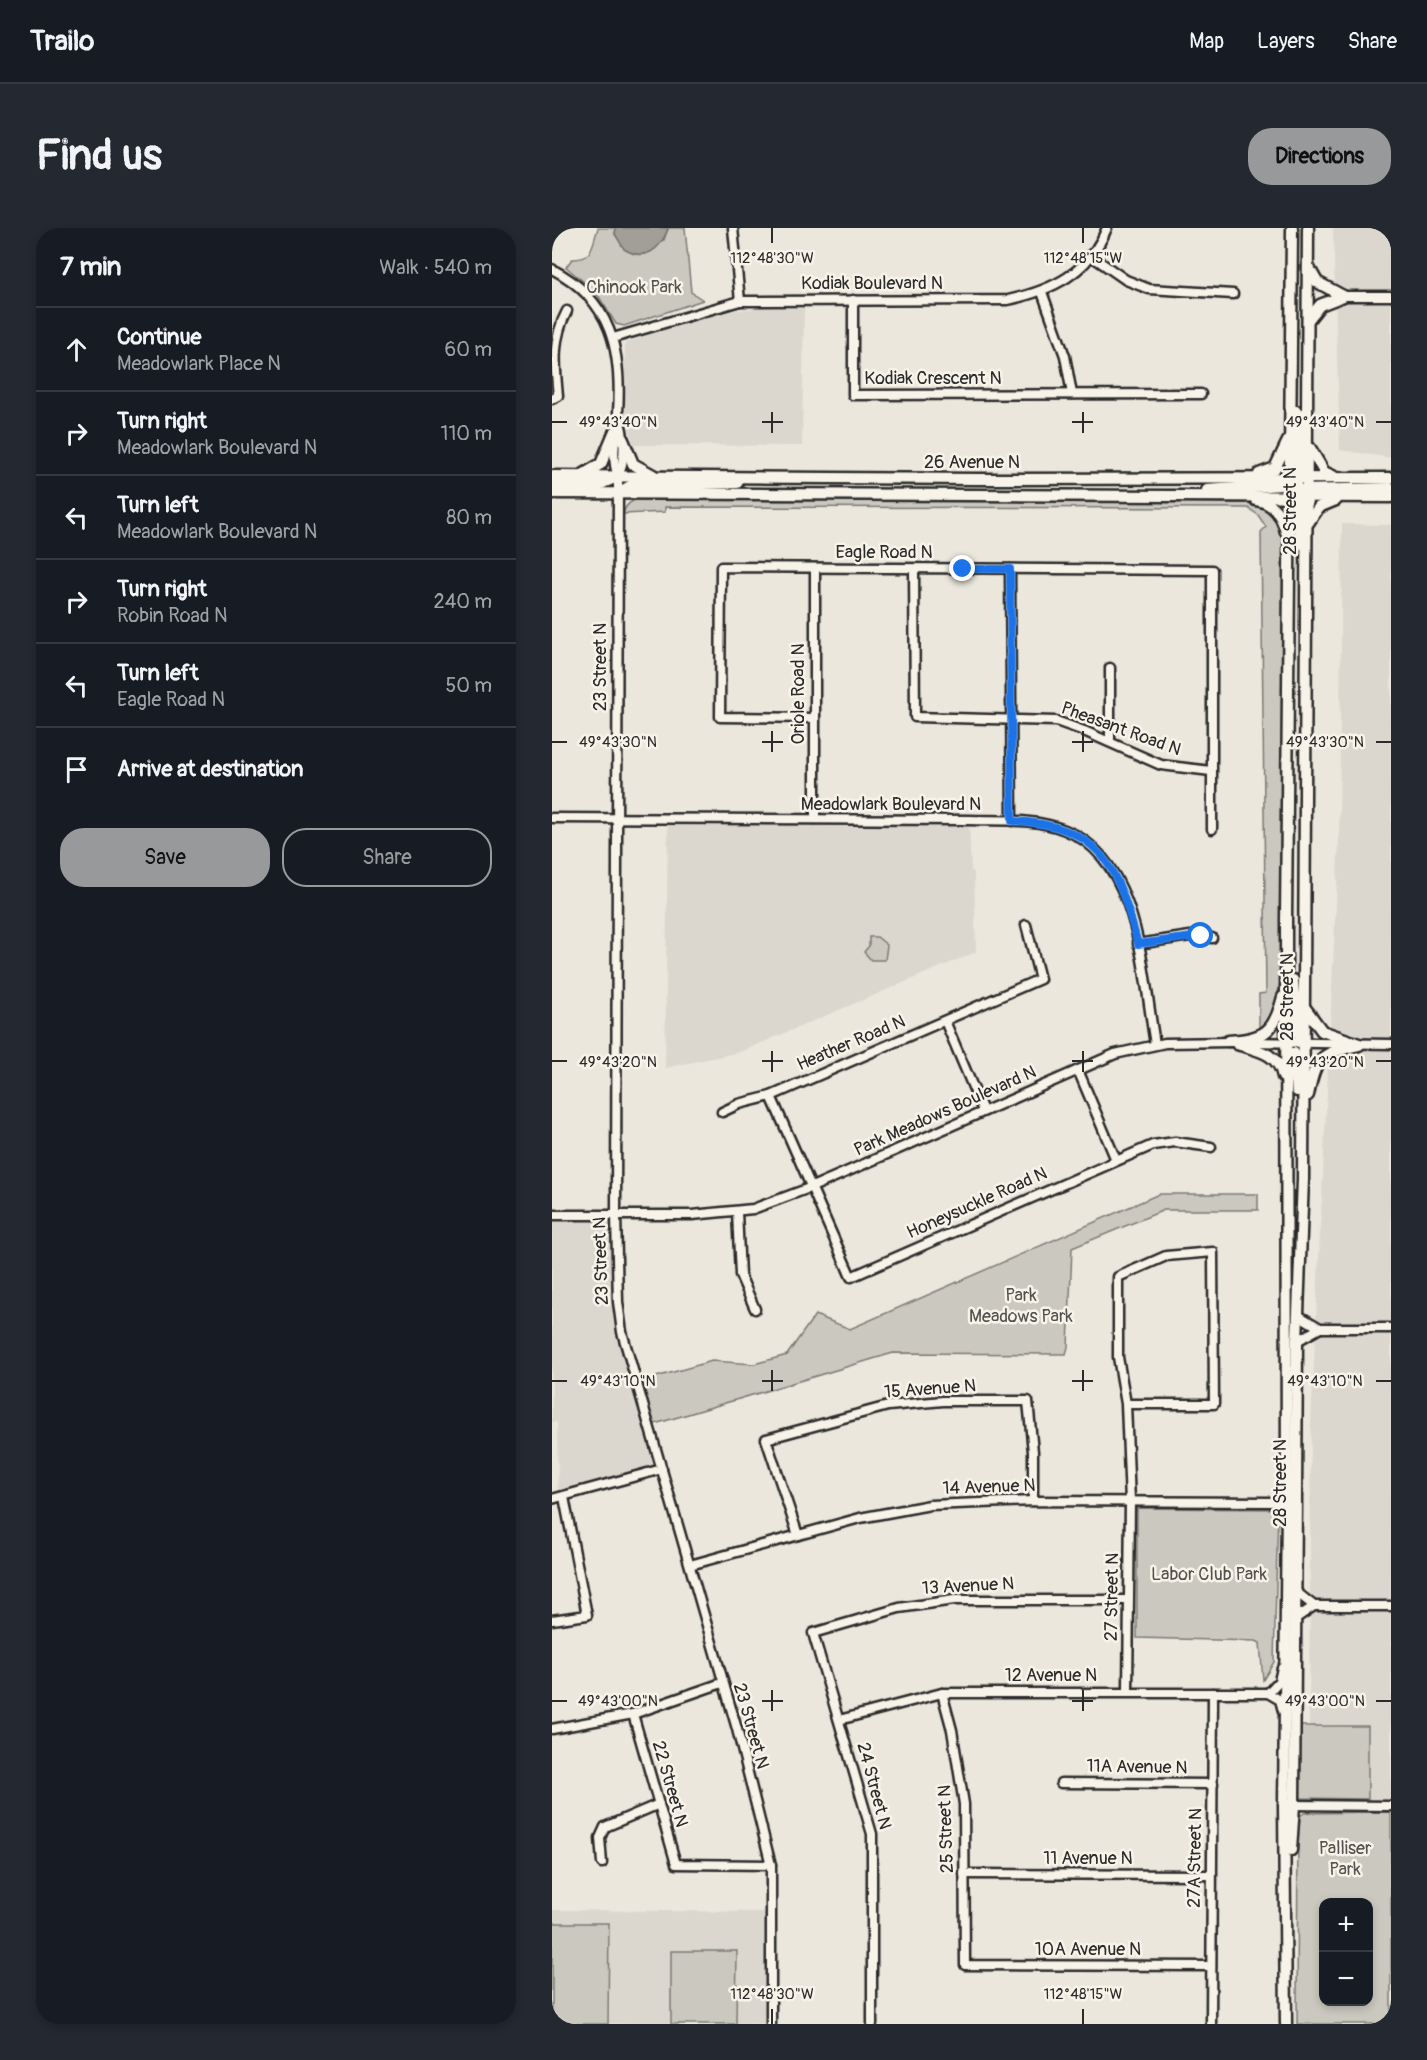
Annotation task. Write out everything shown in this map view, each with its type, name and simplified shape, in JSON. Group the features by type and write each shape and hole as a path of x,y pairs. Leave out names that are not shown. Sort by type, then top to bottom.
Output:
{"main road":[{"name":"28 Street N","path":"1289,1805 1284,1662 1303,1179 1307,526 1291,435 1292,228"},
{"name":"28 Street N","path":"1286,2024 1286,1910 1295,1591 1292,1502 1286,920 1291,548 1307,440 1308,228"},
{"path":"1308,266 1317,282 1343,296"},
{"path":"1308,320 1320,305 1343,296"},
{"path":"1291,393 1298,420 1299,487 1306,604"},
{"path":"1251,476 1275,468 1291,435"},
{"path":"581,476 601,464 619,437 633,464 656,477"},
{"path":"1307,440 1312,457 1324,472 1336,477"},
{"name":"26 Avenue N","path":"552,476 978,479 1251,476 1351,497 1391,498"},
{"path":"552,486 601,484 618,477"},
{"path":"617,493 630,486 719,485 760,477"},
{"name":"26 Avenue N","path":"552,493 1226,496 1299,487 1336,477 1391,478"},
{"path":"1129,496 1299,487 1391,488"},
{"path":"1226,496 1264,501 1275,509 1283,520 1291,548"},
{"path":"1307,526 1314,512 1324,503 1351,497"},
{"path":"1286,920 1295,991 1296,1023 1303,1043"},
{"path":"1228,1041 1247,1040 1268,1031 1280,1008 1287,981"},
{"path":"1304,1006 1322,1031 1359,1045"},
{"path":"1228,1041 1264,1052 1275,1059 1282,1067 1287,1101"},
{"path":"1288,1042 1294,1053 1299,1154 1303,1179"},
{"path":"1304,1114 1311,1082 1319,1061 1325,1054 1359,1045"}],"street":[{"path":"733,228 740,301"},
{"name":"Kodiak Boulevard N","path":"613,338 740,301 1008,300 1042,292 1064,280 1090,255 1107,228"},
{"path":"1090,255 1126,280 1149,289 1233,294"},
{"name":"23 Street N","path":"552,269 573,282 594,303 613,338 619,362 619,437 615,468 618,477 616,1215 618,1302 622,1332 737,1729 771,1865 771,2024"},
{"path":"1042,292 1065,356 1072,394"},
{"path":"1343,296 1391,296"},
{"name":"Kodiak Crescent N","path":"853,300 853,395 1201,394"},
{"path":"552,399 558,396 555,345 558,328 567,311"},
{"name":"Eagle Road N","path":"814,718 720,717 721,567 1212,570 1212,829"},
{"name":"Oriole Road N","path":"815,568 815,819"},
{"name":"Pheasant Road N","path":"914,569 915,717 1056,721 1162,765 1211,771"},
{"path":"1010,569 1012,821"},
{"path":"1110,668 1110,742"},
{"name":"Meadowlark Boulevard N","path":"552,818 1012,821 1058,827 1091,844 1106,861 1119,882 1138,944 1155,1044"},
{"name":"Heather Road N","path":"722,1113 739,1104 771,1096 1041,979 1026,926"},
{"path":"1138,944 1190,936 1212,939"},
{"path":"945,1021 983,1112"},
{"name":"Park Meadows Boulevard N","path":"552,1215 737,1212 753,1209 812,1187 1115,1054 1155,1044 1228,1041 1391,1044"},
{"path":"1078,1070 1116,1160"},
{"path":"771,1096 812,1187"},
{"name":"Honeysuckle Road N","path":"812,1187 851,1277 1116,1160 1164,1143 1185,1142 1211,1148"},
{"path":"737,1212 740,1275 755,1309"},
{"name":"27 Street N","path":"1126,1404 1214,1404 1213,1252 1166,1256 1118,1276 1118,1358 1126,1404 1130,1502 1128,1691"},
{"path":"1298,1315 1320,1328"},
{"path":"1297,1341 1320,1328 1391,1328"},
{"name":"15 Avenue N","path":"798,1535 766,1439 888,1406 943,1401 1028,1401 1034,1452 1033,1501"},
{"path":"552,1499 662,1469"},
{"path":"552,1620 587,1615 564,1497"},
{"name":"14 Avenue N","path":"690,1565 798,1535 905,1509 955,1503 1292,1502"},
{"path":"1295,1591 1314,1606"},
{"name":"13 Avenue N","path":"813,1633 899,1608 945,1601 1128,1600"},
{"path":"1295,1619 1314,1606 1391,1606"},
{"name":"24 Street N","path":"813,1633 872,1834 872,2024"},
{"path":"1284,1662 1279,1681 1268,1693 1280,1700 1285,1716"},
{"path":"552,1729 633,1714 722,1683"},
{"name":"12 Avenue N","path":"838,1720 942,1693 1128,1691 1268,1693"},
{"name":"25 Street N","path":"942,1693 952,1730 964,1804 965,1965"},
{"name":"27A Street N","path":"1211,2024 1213,1693"},
{"name":"22 Street N","path":"633,1714 676,1864 771,1865"},
{"name":"11A Avenue N","path":"1061,1783 1213,1784"},
{"path":"602,1863 600,1838 605,1827 659,1804"},
{"path":"1289,1805 1391,1806"},
{"name":"11 Avenue N","path":"964,1874 1211,1875"},
{"name":"10A Avenue N","path":"965,1965 1211,1966"}],"shaded area":[{"path":"616,228 668,229 656,248 651,252 639,254 624,249 615,234"},
{"path":"1333,228 1391,228 1391,458 1340,450"},
{"path":"763,307 804,308 802,446 633,445 624,401 625,343 686,322 731,311"},
{"path":"1342,524 1391,525 1391,1811 1368,1799 1368,1726 1309,1725 1311,1424 1339,839"},
{"path":"668,820 969,820 971,871 974,872 976,952 740,1052 665,1068"},
{"path":"552,1215 616,1215 618,1302 662,1469 558,1498 557,1422 552,1422"},
{"path":"552,1910 771,1912 771,2024 552,2024"}],"green space":[{"name":"Chinook Park","path":"598,228 616,228 615,234 664,240 668,228 685,228 691,292 703,300 624,326 616,324 596,292 566,267 572,259 579,259 588,254"},
{"path":"642,497 1263,503 1281,521 1285,549 1281,976 1273,1020 1259,1031 1259,994 1266,993 1261,532 1266,527 1258,515 1248,508 665,507 665,512 623,514 630,503"},
{"path":"869,937 877,937 887,945 885,960 871,960 864,952 869,946"},
{"name":"Park Meadows Park","path":"1159,1194 1258,1194 1258,1210 1164,1210 1072,1248 1066,1354 893,1353 648,1426 635,1383 712,1361 754,1364 787,1355 815,1315 850,1329"},
{"name":"Labor Club Park","path":"1137,1508 1278,1509 1274,1662 1263,1680 1260,1643 1256,1641 1137,1638"},
{"name":"Palliser Park","path":"1297,1726 1368,1726 1368,1799 1300,1798 1297,1794"},
{"name":"Palliser Park","path":"1391,1812 1391,2024 1297,2024 1298,1818 1304,1813"},
{"path":"552,1923 609,1923 608,2024 552,2024"},
{"path":"671,1951 737,1951 736,2024 671,2024"}],"route":[{"path":"963,569 1010,569 1012,821 1058,827 1091,844 1106,861 1119,882 1138,944 1201,936"}]}
